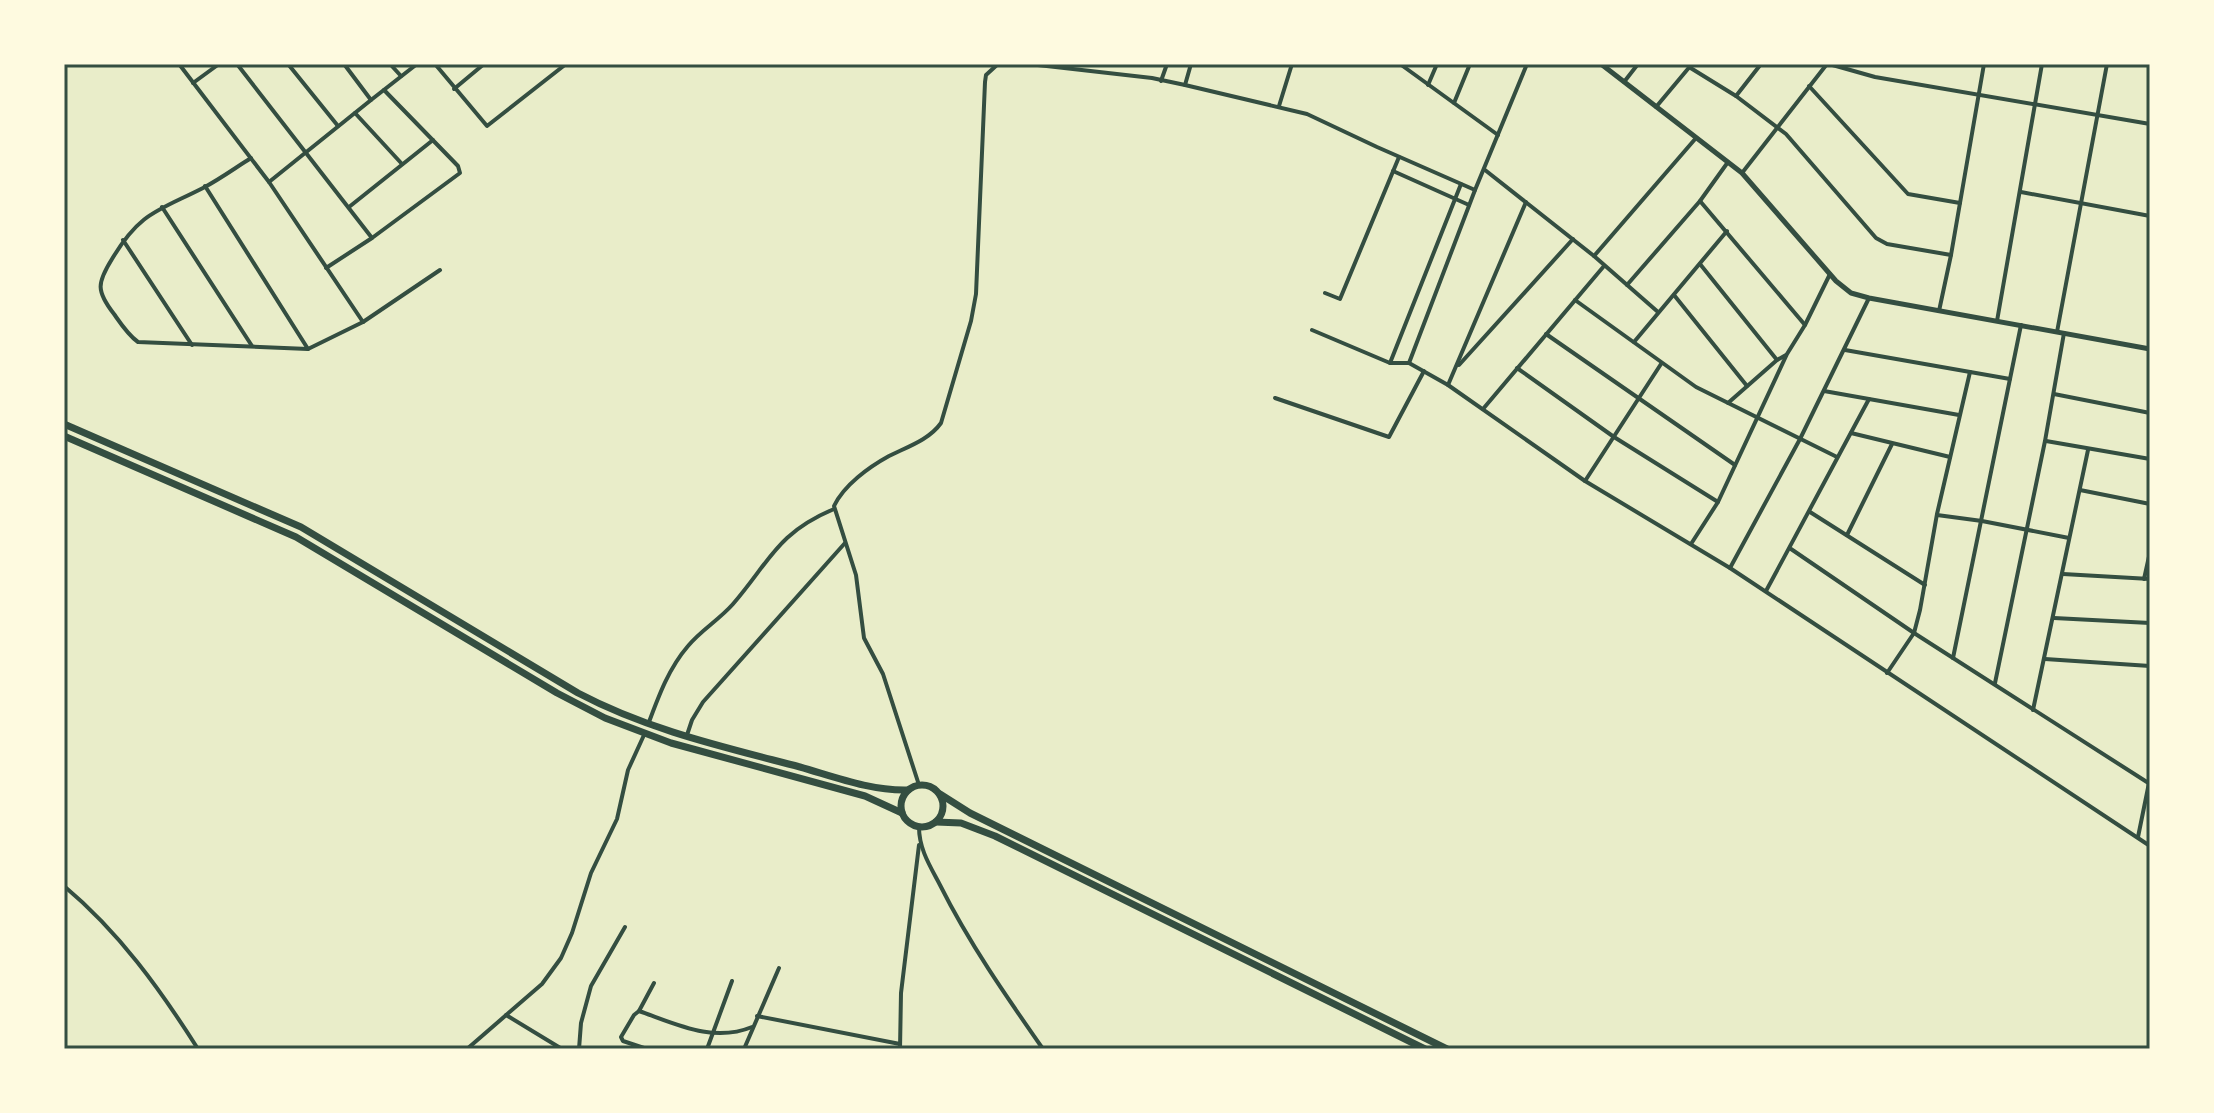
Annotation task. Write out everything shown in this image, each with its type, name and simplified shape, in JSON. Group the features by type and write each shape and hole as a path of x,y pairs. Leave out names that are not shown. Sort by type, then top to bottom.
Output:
{"highway":[{"path":"64,424 301,527 578,693 648,724 687,737 877,788 908,790 919,785 930,787 970,813 1447,1049"},
{"path":"64,436 287,532 573,702 644,735 865,796 902,813"},
{"path":"908,790 901,801 902,813 908,823 919,827 936,822 961,823 995,836 1425,1049"},
{"path":"936,822 943,806 940,794"}],"street":[{"path":"179,64 269,182 363,322"},
{"path":"193,83 219,64"},
{"path":"237,64 372,238"},
{"path":"288,64 338,126"},
{"path":"344,64 371,100"},
{"path":"390,64 401,76"},
{"path":"269,182 417,64"},
{"path":"435,64 487,126 566,64"},
{"path":"454,89 484,64"},
{"path":"919,785 883,674 864,638 858,588 834,509 835,503 851,484 886,458 929,435 941,423 976,294 985,82 986,75 998,64"},
{"path":"1029,64 1185,85 1279,106 1307,114 1475,190"},
{"path":"1161,81 1167,64"},
{"path":"1185,85 1191,64"},
{"path":"1279,106 1292,64"},
{"path":"1400,64 1498,135"},
{"path":"1428,85 1437,64"},
{"path":"1454,103 1470,64"},
{"path":"1409,363 1527,64"},
{"path":"1601,64 1742,173 1830,274 1851,293 2150,349"},
{"path":"1624,82 1638,64"},
{"path":"1736,96 1761,64"},
{"path":"1742,173 1828,64 1875,77 2150,124"},
{"path":"1939,311 1984,64"},
{"path":"1997,321 2042,64"},
{"path":"2057,332 2107,64"},
{"path":"1656,107 1690,66 1778,127 1876,238 1887,244 1951,255"},
{"path":"1809,86 1908,194 1960,203"},
{"path":"326,268 460,173 458,166 384,90"},
{"path":"355,113 402,165"},
{"path":"1594,256 1696,138"},
{"path":"349,207 433,140"},
{"path":"1325,293 1340,299 1399,157"},
{"path":"251,158 162,207 133,227 123,240 100,281 104,302 138,342 308,349 363,322 440,270"},
{"path":"1627,285 1700,201 1728,162"},
{"path":"1485,170 1594,256 1658,312"},
{"path":"1393,171 1469,205"},
{"path":"1390,363 1461,184"},
{"path":"205,186 308,349"},
{"path":"2021,192 2150,216"},
{"path":"1700,201 1805,325"},
{"path":"1448,385 1526,202"},
{"path":"162,207 253,347"},
{"path":"1633,342 1727,231"},
{"path":"1457,367 1573,239"},
{"path":"123,240 192,345"},
{"path":"1700,264 1777,360"},
{"path":"1483,409 1604,266"},
{"path":"1691,544 1718,502 1787,354 1830,274"},
{"path":"1674,295 1747,386"},
{"path":"1730,568 1800,439 1869,298"},
{"path":"1575,300 1696,387 1837,457"},
{"path":"1953,658 2021,325"},
{"path":"1312,330 1390,363 1409,363 1448,385 1585,481 1730,568 2150,846"},
{"path":"1995,683 2064,333"},
{"path":"1546,334 1736,465"},
{"path":"1845,350 2010,379"},
{"path":"1728,403 1787,354"},
{"path":"1585,481 1661,364"},
{"path":"1517,368 1614,437 1718,502"},
{"path":"1275,398 1389,437 1424,371"},
{"path":"1887,673 1914,633 1937,514 1970,372"},
{"path":"1824,391 1960,416"},
{"path":"2054,394 2150,413"},
{"path":"1765,592 1791,549 1869,399"},
{"path":"1851,433 1950,457"},
{"path":"2045,441 2150,459"},
{"path":"1847,535 1892,444"},
{"path":"2033,710 2088,450"},
{"path":"2080,490 2150,504"},
{"path":"648,724 662,686 688,646 725,613 761,564 793,531 808,520 834,509"},
{"path":"1810,512 1925,585"},
{"path":"1937,514 2069,538"},
{"path":"687,737 692,720 703,702 845,543"},
{"path":"1791,549 1914,633 2150,782 2138,837"},
{"path":"2063,574 2147,579 2150,552"},
{"path":"2054,618 2150,623"},
{"path":"2045,659 2150,666"},
{"path":"467,1049 542,984 561,958 591,873 617,819 628,770 644,735"},
{"path":"757,1016 900,1046 901,993 919,827"},
{"path":"919,844 973,946 1043,1049"},
{"path":"64,886 87,904 145,970 198,1049"},
{"path":"579,1049 581,1023 591,986 625,927"},
{"path":"744,1049 779,968"},
{"path":"707,1049 732,981"},
{"path":"647,1049 623,1041 621,1037 654,983"},
{"path":"639,1011 712,1035 735,1033 752,1027"},
{"path":"506,1015 562,1049"},
{"path":"548,1049 551,1042"}]}
